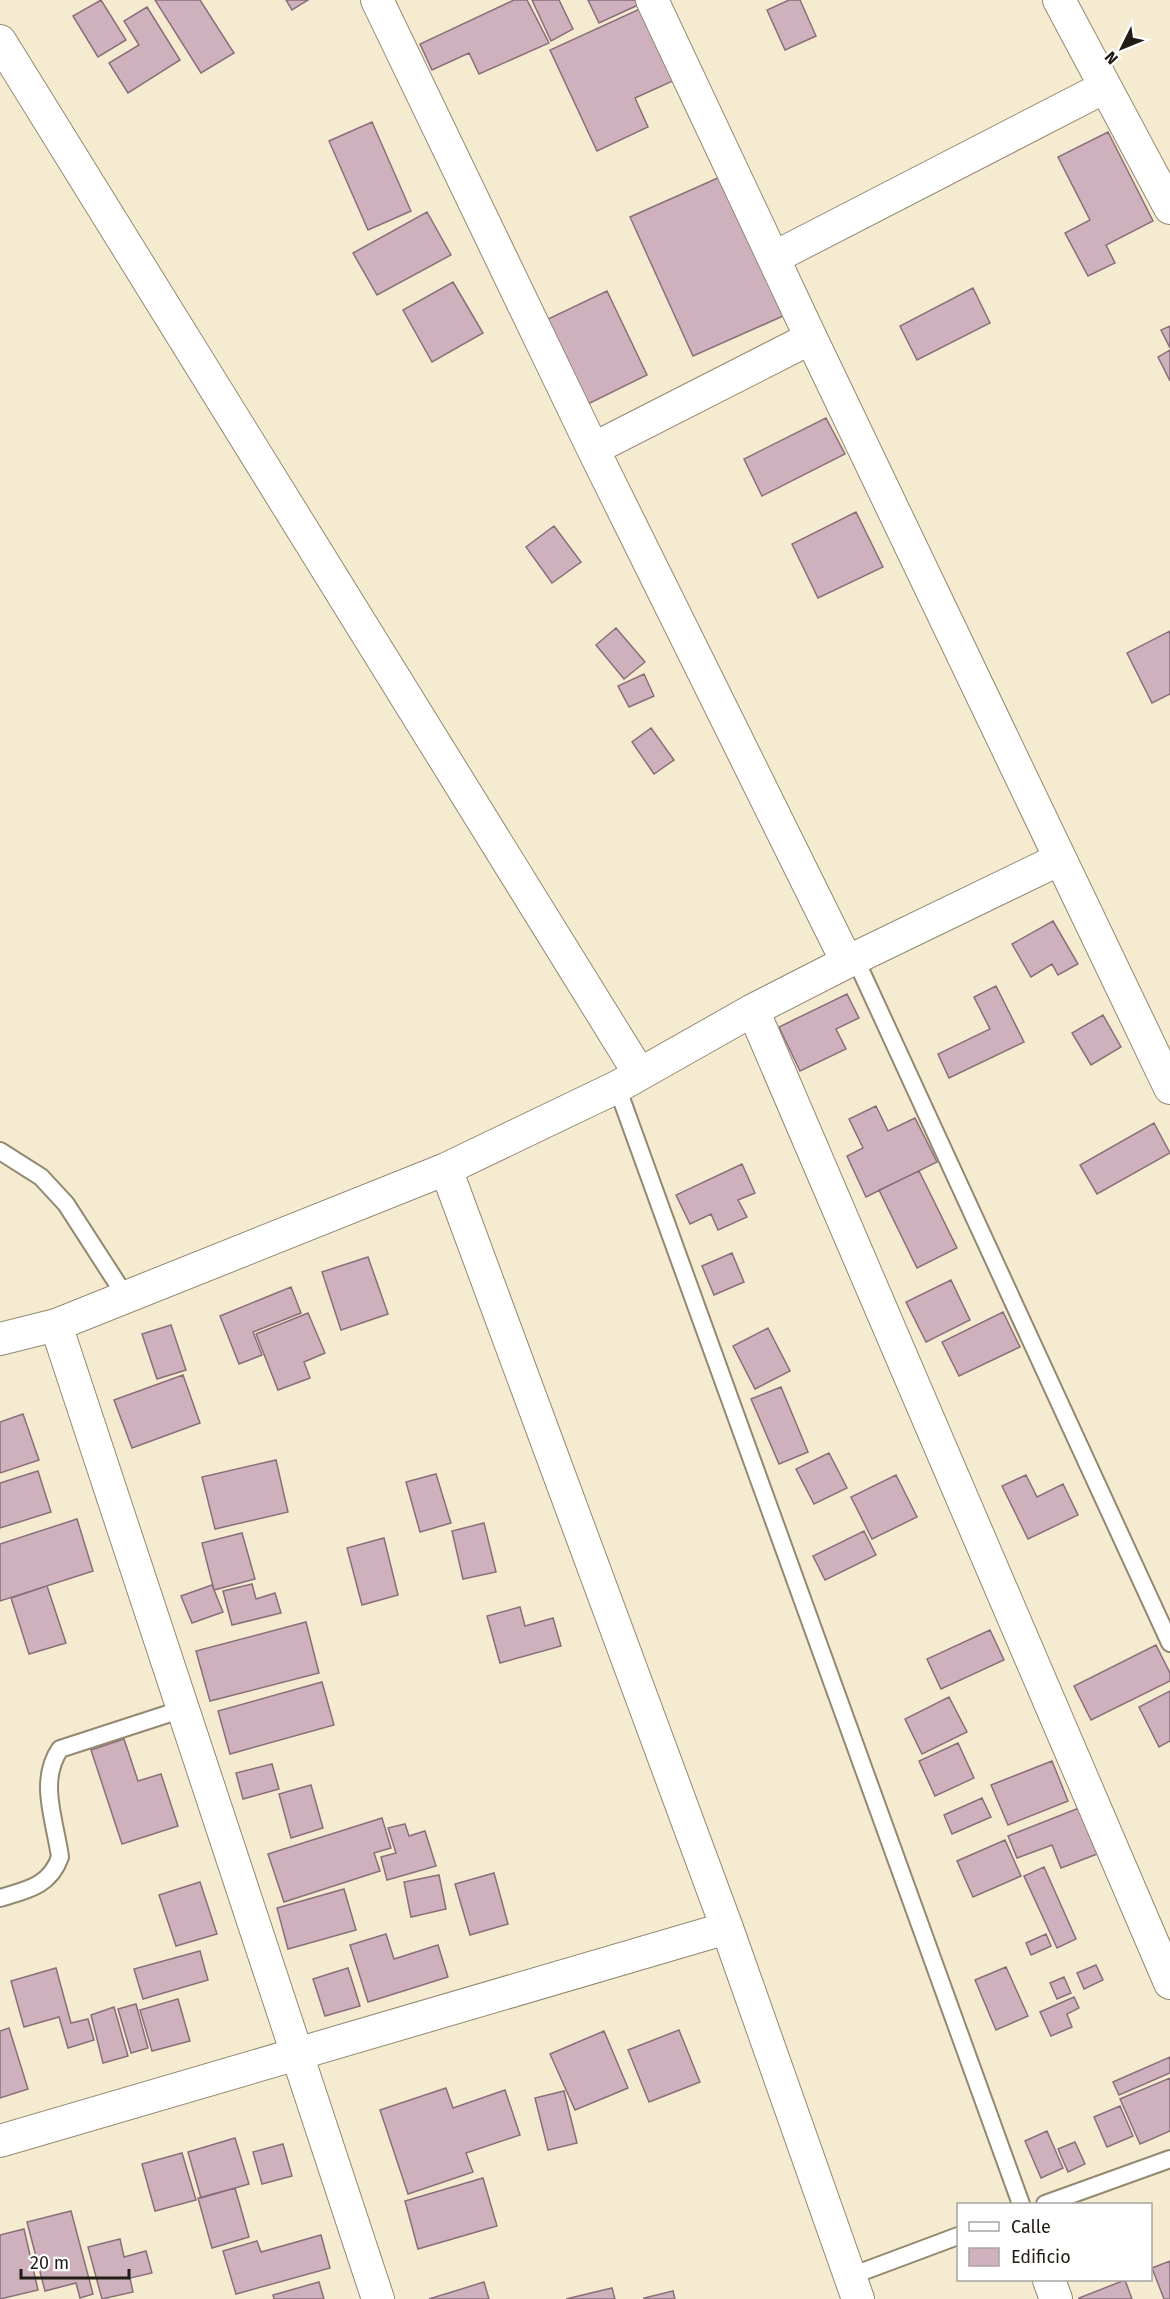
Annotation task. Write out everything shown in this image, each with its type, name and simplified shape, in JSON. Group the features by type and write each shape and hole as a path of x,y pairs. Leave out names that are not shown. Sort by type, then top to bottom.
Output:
{"street":[{"path":"377,0 593,449 851,960"},
{"path":"652,0 1170,1088"},
{"path":"1059,0 1170,208"},
{"path":"0,41 628,1080"},
{"path":"775,257 1105,87"},
{"path":"593,449 811,338"},
{"path":"0,1340 56,1325 446,1169 628,1080 753,1010 851,960 1060,859"},
{"path":"753,1010 1170,1983"},
{"path":"446,1169 727,1928 855,2288"},
{"path":"56,1325 378,2299"},
{"path":"0,2141 727,1928"},
{"path":"1049,2281 1056,2299"}],"lane":[{"path":"851,960 1170,1643"},
{"path":"628,1080 1021,2203"},
{"path":"0,1151 41,1177 66,1204 126,1297"},
{"path":"0,1898 40,1885 56,1867 60,1857 48,1776 53,1760 60,1749 183,1709"},
{"path":"1050,2203 1170,2159"},
{"path":"855,2288 957,2237"}],"building":[{"path":"101,0 126,40 98,57 73,16"},
{"path":"155,0 200,0 234,53 201,73"},
{"path":"286,0 308,0 292,10"},
{"path":"514,0 527,0 549,43 479,74 469,53 432,70 420,44"},
{"path":"532,0 559,0 573,29 551,41"},
{"path":"588,0 636,0 638,5 599,23"},
{"path":"789,0 800,0 816,36 785,50 767,10"},
{"path":"147,7 180,60 128,93 109,63 139,45 124,21"},
{"path":"642,8 675,80 635,98 648,127 597,151 550,50"},
{"path":"372,122 411,211 368,230 329,141"},
{"path":"1108,132 1153,221 1106,245 1115,263 1088,276 1065,233 1090,220 1058,157"},
{"path":"720,177 783,316 693,356 630,217"},
{"path":"427,212 451,255 377,295 353,253"},
{"path":"453,282 483,333 432,362 403,310"},
{"path":"973,288 990,323 917,360 900,326"},
{"path":"607,291 647,375 586,405 546,320"},
{"path":"1170,326 1170,348 1161,330"},
{"path":"1170,350 1170,381 1158,357"},
{"path":"826,418 845,454 762,496 744,459"},
{"path":"856,512 883,567 818,598 792,544"},
{"path":"554,526 581,562 552,583 526,547"},
{"path":"616,628 645,662 624,679 596,645"},
{"path":"1170,631 1170,694 1152,703 1127,653"},
{"path":"644,674 654,696 629,707 618,686"},
{"path":"651,728 674,760 654,774 632,742"},
{"path":"1053,921 1078,964 1058,975 1052,964 1031,977 1012,944"},
{"path":"996,986 1024,1042 949,1078 938,1054 990,1029 974,997"},
{"path":"847,994 859,1018 836,1029 846,1049 800,1071 779,1027"},
{"path":"1103,1015 1121,1047 1091,1065 1072,1033"},
{"path":"876,1106 888,1131 915,1118 937,1162 866,1197 847,1156 863,1148 849,1119"},
{"path":"1154,1123 1170,1153 1097,1194 1080,1165"},
{"path":"742,1164 755,1193 738,1200 747,1217 718,1230 711,1214 690,1224 676,1195"},
{"path":"919,1171 957,1248 917,1268 879,1190"},
{"path":"732,1253 744,1282 714,1295 702,1266"},
{"path":"368,1257 388,1314 341,1330 322,1272"},
{"path":"951,1280 970,1320 926,1342 906,1302"},
{"path":"291,1287 301,1313 253,1332 262,1355 239,1364 220,1316"},
{"path":"1003,1312 1020,1347 959,1376 942,1342"},
{"path":"308,1313 325,1353 304,1362 310,1378 278,1390 256,1334"},
{"path":"171,1325 186,1370 157,1379 142,1334"},
{"path":"768,1328 790,1371 755,1389 733,1346"},
{"path":"183,1375 200,1423 132,1448 114,1400"},
{"path":"781,1387 808,1452 779,1464 751,1399"},
{"path":"23,1414 39,1460 0,1473 0,1422"},
{"path":"829,1453 847,1488 814,1504 796,1469"},
{"path":"276,1460 288,1512 215,1529 202,1477"},
{"path":"38,1471 51,1512 0,1528 0,1483"},
{"path":"436,1474 451,1523 420,1532 406,1482"},
{"path":"896,1475 917,1517 872,1539 851,1497"},
{"path":"1026,1475 1037,1497 1063,1484 1078,1515 1028,1539 1002,1486"},
{"path":"77,1519 93,1571 0,1601 0,1544"},
{"path":"484,1523 496,1572 463,1579 452,1531"},
{"path":"864,1531 876,1555 825,1580 813,1556"},
{"path":"242,1533 255,1579 214,1590 202,1543"},
{"path":"384,1538 398,1595 362,1605 347,1548"},
{"path":"252,1584 256,1599 275,1593 281,1613 232,1625 223,1591"},
{"path":"212,1585 223,1612 192,1623 181,1596"},
{"path":"47,1586 66,1643 29,1654 11,1598"},
{"path":"520,1607 525,1626 553,1618 561,1646 500,1663 487,1616"},
{"path":"306,1622 319,1673 210,1701 196,1651"},
{"path":"990,1630 1004,1660 941,1689 927,1659"},
{"path":"1156,1645 1170,1673 1170,1681 1091,1720 1074,1686"},
{"path":"322,1682 334,1725 230,1754 218,1711"},
{"path":"1170,1691 1170,1741 1159,1747 1139,1707"},
{"path":"949,1697 967,1732 922,1754 905,1719"},
{"path":"124,1739 138,1781 161,1774 178,1826 122,1844 91,1750"},
{"path":"958,1743 974,1778 935,1796 919,1761"},
{"path":"1052,1761 1068,1801 1008,1825 991,1785"},
{"path":"272,1764 279,1789 243,1799 236,1773"},
{"path":"311,1785 323,1828 291,1838 279,1794"},
{"path":"982,1798 991,1817 952,1834 944,1815"},
{"path":"1079,1808 1097,1854 1061,1868 1052,1845 1017,1858 1008,1836"},
{"path":"382,1818 391,1848 374,1853 380,1871 284,1902 268,1854"},
{"path":"405,1824 409,1836 425,1831 436,1866 387,1880 381,1857 396,1853 388,1828"},
{"path":"1005,1840 1021,1876 973,1897 957,1861"},
{"path":"1044,1867 1076,1939 1057,1948 1024,1876"},
{"path":"494,1873 508,1924 470,1935 455,1884"},
{"path":"439,1875 446,1909 411,1917 404,1882"},
{"path":"200,1882 217,1934 176,1946 159,1895"},
{"path":"344,1889 356,1930 288,1949 277,1908"},
{"path":"386,1934 394,1959 438,1945 448,1977 368,2002 350,1945"},
{"path":"1046,1934 1051,1946 1031,1955 1026,1943"},
{"path":"200,1951 208,1980 143,1999 134,1969"},
{"path":"1096,1965 1103,1980 1084,1989 1077,1973"},
{"path":"1006,1967 1028,2016 996,2030 975,1980"},
{"path":"56,1968 71,2023 88,2019 94,2040 68,2048 59,2017 24,2027 11,1981"},
{"path":"348,1968 360,2006 325,2016 313,1979"},
{"path":"1064,1977 1071,1993 1057,1999 1050,1983"},
{"path":"1074,1997 1079,2008 1067,2014 1072,2027 1051,2036 1040,2012"},
{"path":"178,1999 190,2041 152,2051 140,2010"},
{"path":"136,2004 148,2048 131,2053 118,2009"},
{"path":"114,2007 128,2056 103,2063 91,2015"},
{"path":"9,2028 28,2089 0,2098 0,2031"},
{"path":"679,2030 700,2082 649,2102 628,2050"},
{"path":"604,2031 628,2088 575,2110 550,2054"},
{"path":"1170,2057 1170,2073 1119,2095 1113,2082"},
{"path":"1170,2078 1170,2131 1140,2144 1120,2099"},
{"path":"446,2088 453,2108 505,2090 520,2135 466,2153 473,2172 408,2194 380,2110"},
{"path":"564,2091 577,2143 548,2150 535,2098"},
{"path":"1120,2106 1133,2136 1107,2147 1094,2117"},
{"path":"1047,2131 1063,2168 1041,2178 1025,2141"},
{"path":"235,2138 249,2184 201,2198 188,2152"},
{"path":"1075,2142 1085,2164 1068,2172 1058,2149"},
{"path":"283,2144 292,2176 262,2184 253,2152"},
{"path":"182,2153 196,2200 155,2211 142,2164"},
{"path":"483,2178 497,2226 418,2249 405,2201"},
{"path":"235,2188 249,2237 212,2248 198,2198"},
{"path":"71,2211 93,2294 80,2298 76,2283 45,2291 27,2222"},
{"path":"24,2229 38,2290 0,2299 0,2235"},
{"path":"321,2235 330,2268 236,2294 223,2251 257,2241 261,2252"},
{"path":"120,2239 124,2257 146,2251 152,2273 130,2278 133,2292 102,2299 88,2247"},
{"path":"1170,2261 1170,2299 1164,2299 1152,2268"},
{"path":"1125,2281 1132,2299 1079,2299"},
{"path":"319,2282 324,2299 274,2299 273,2295"},
{"path":"484,2282 489,2299 429,2299"},
{"path":"612,2288 615,2299 566,2299"},
{"path":"673,2291 675,2299 644,2299 644,2298"}]}
